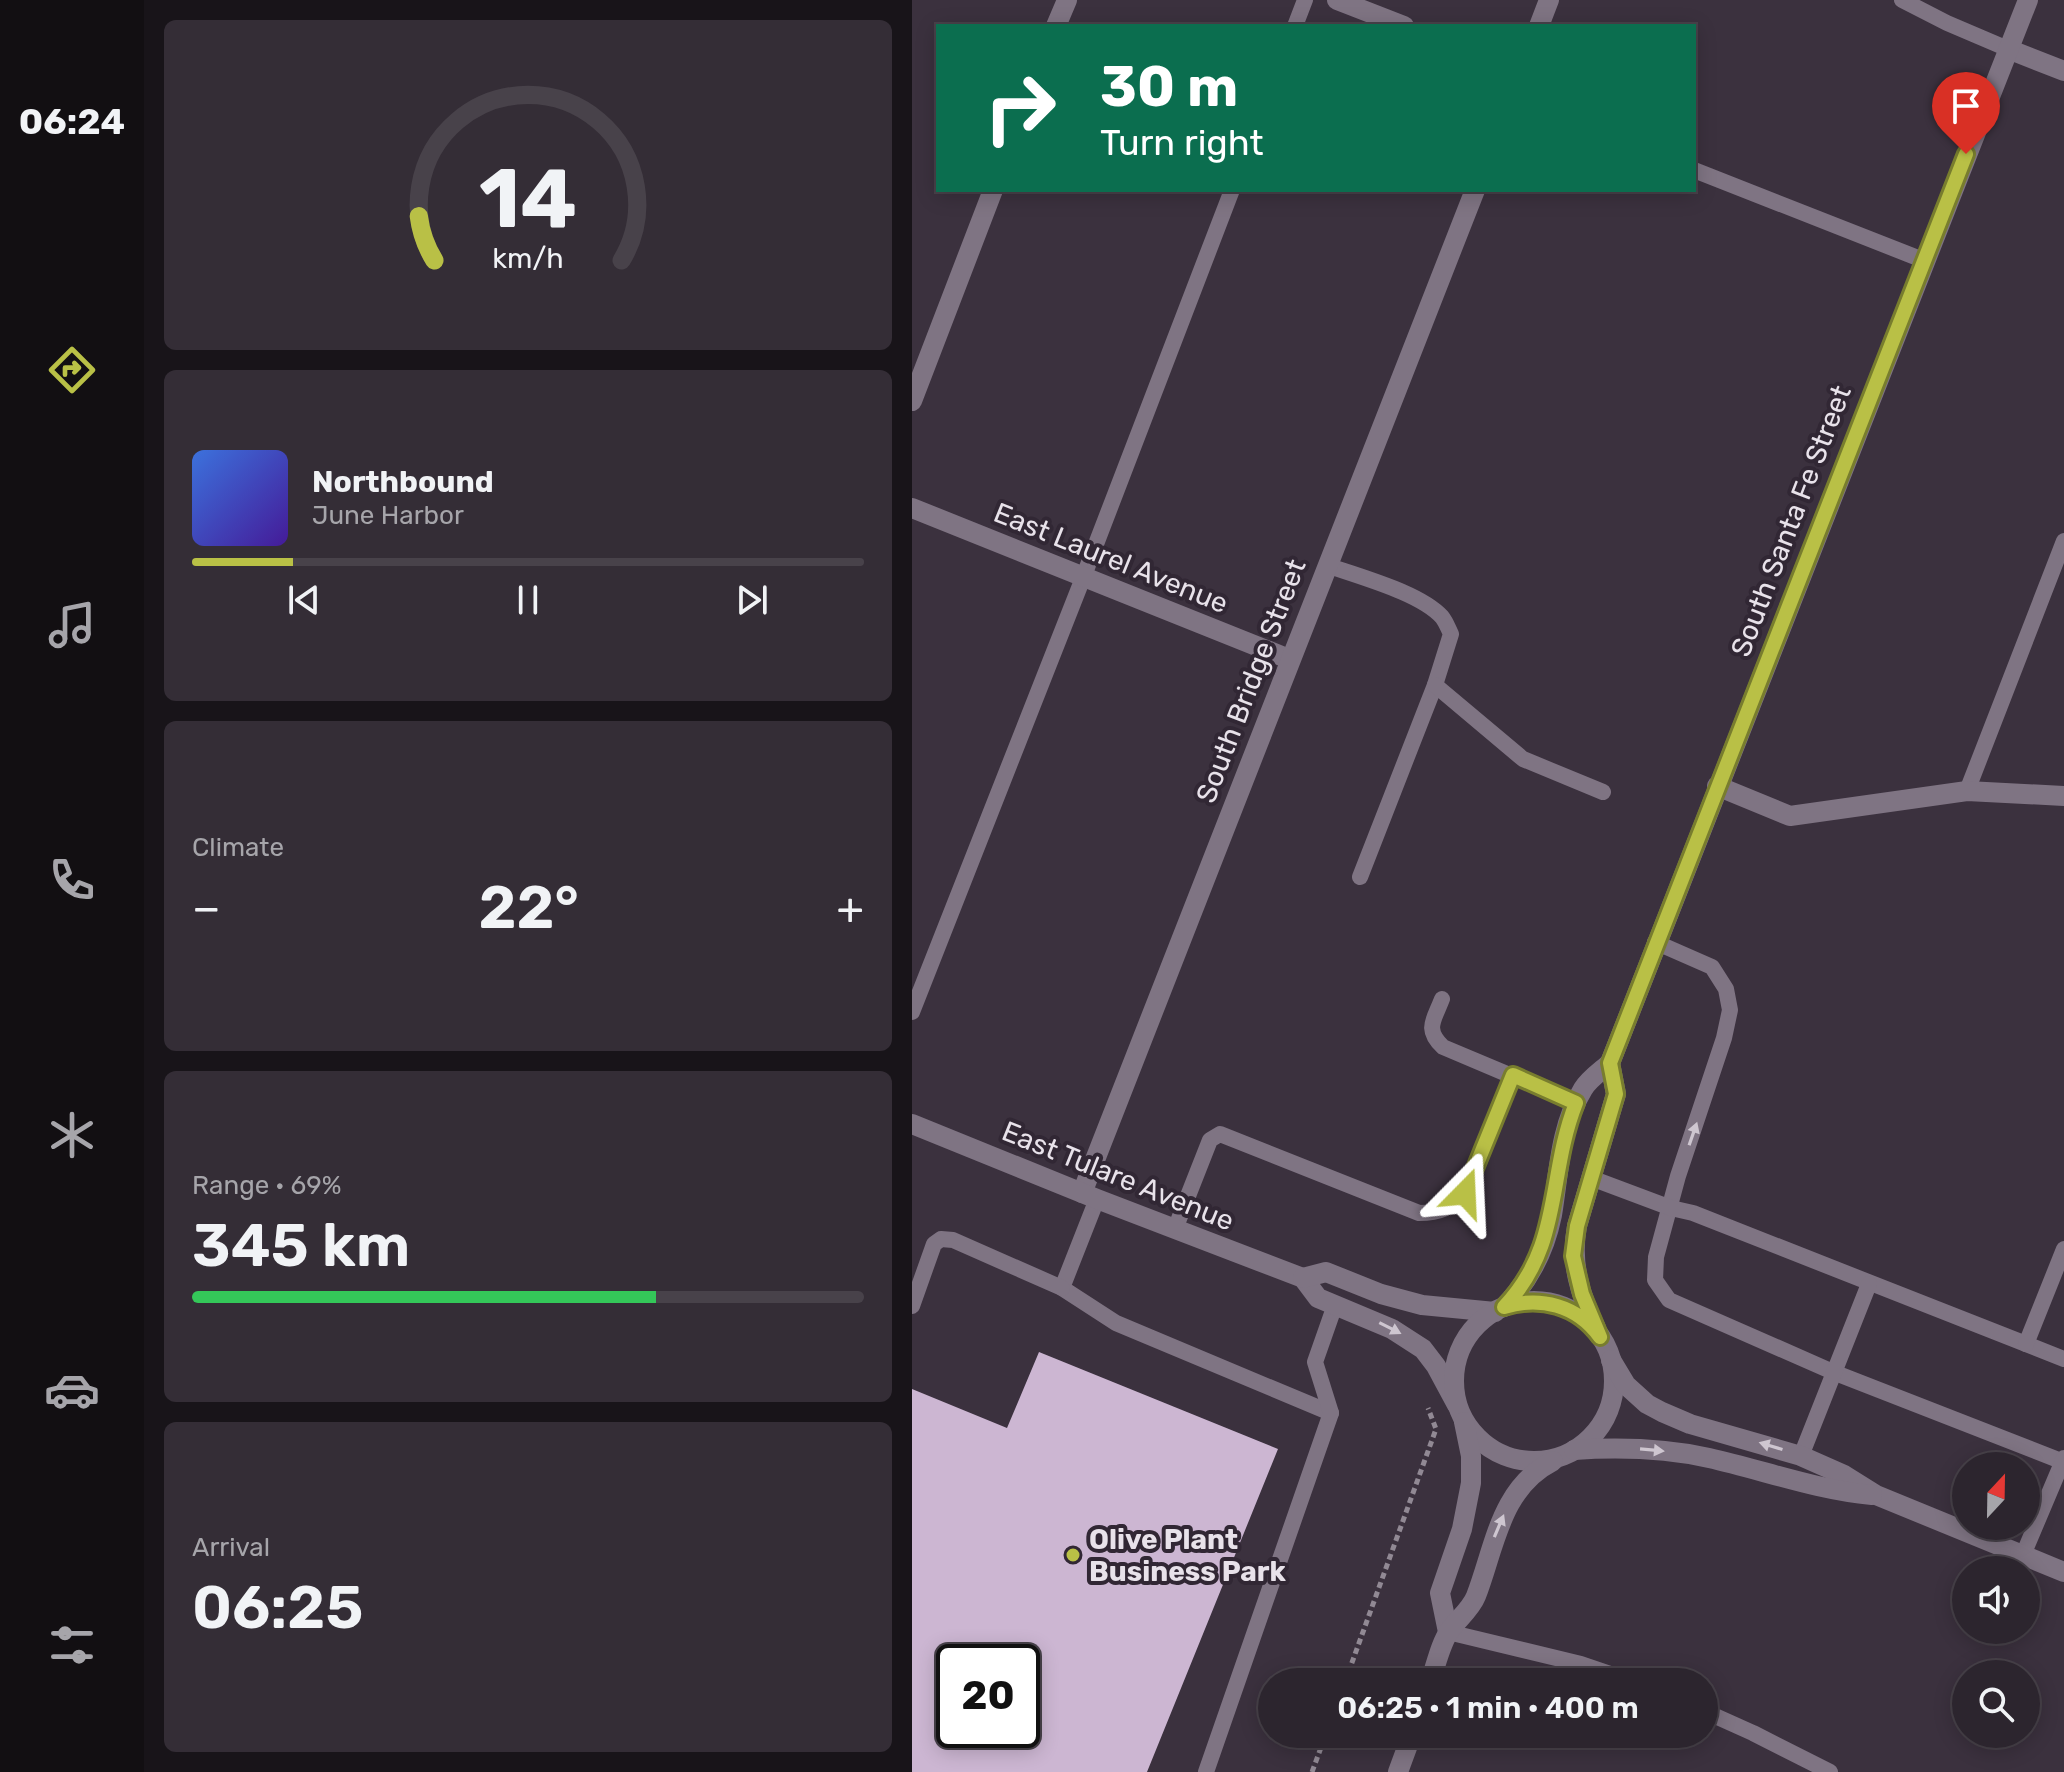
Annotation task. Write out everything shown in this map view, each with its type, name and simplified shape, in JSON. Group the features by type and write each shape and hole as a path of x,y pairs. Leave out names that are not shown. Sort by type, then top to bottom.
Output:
{"street":[{"path":"1057,24 1067,0"},
{"path":"1337,0 1399,24"},
{"path":"1540,24 1549,0"},
{"name":"South Santa Fe Street","path":"1499,1310 1532,1271 1541,1249 1551,1217 1562,1146 1576,1103 1585,1086 1610,1063 1923,260 2028,0"},
{"path":"2008,49 2064,71"},
{"path":"912,401 992,192"},
{"name":"South Bridge Street","path":"1089,1196 1289,659 1474,192"},
{"name":"East Laurel Avenue","path":"912,508 1289,659"},
{"path":"1717,786 1790,816 1967,791 2064,796"},
{"name":"South Santa Fe Street","path":"1600,1337 1582,1294 1573,1256 1577,1226 1616,1094 1610,1063"},
{"name":"East Tulare Avenue","path":"912,1124 1303,1278 1318,1298 1392,1329 1423,1349 1436,1366 1460,1411"},
{"name":"East Tulare Avenue","path":"1303,1278 1326,1272 1381,1294 1422,1305 1499,1310"},
{"path":"1448,1632 1440,1593 1465,1518 1471,1483 1471,1456 1454,1376 1458,1356 1472,1331 1499,1310 1533,1302 1562,1306 1579,1316 1600,1337 1626,1385 1647,1404 1662,1412 1701,1427 1801,1456 1844,1475 1876,1495 2064,1572"},
{"path":"1435,1668 1448,1632 1475,1600 1496,1531 1513,1497 1536,1471 1569,1453 1598,1430 1608,1412 1614,1381 1611,1360"},
{"path":"1460,1411 1485,1444 1506,1456 1541,1461 1569,1453 1632,1448 1679,1453 1841,1492 1876,1495"},
{"path":"1398,1772 1407,1748"}],"lane":[{"path":"1296,24 1305,0"},
{"path":"1902,0 2008,49"},
{"path":"1696,171 1923,260"},
{"path":"912,1012 1231,192"},
{"path":"1967,791 2064,541"},
{"path":"1327,565 1430,608 1443,618 1451,634 1435,685 1360,877"},
{"path":"1435,685 1523,759 1603,792"},
{"path":"1655,942 1712,967 1726,989 1730,1010 1724,1038 1678,1176 1656,1257 1655,1280 1669,1300 1833,1372 2063,1459 2023,1555"},
{"path":"1442,999 1431,1027 1434,1038 1443,1047 1576,1103"},
{"path":"1175,1229 1210,1140 1220,1134 1419,1213 1439,1213 1465,1193 1513,1075"},
{"path":"1591,1178 1671,1208 1693,1213 2064,1359"},
{"path":"1062,1288 1089,1196"},
{"path":"912,1306 934,1244 941,1239 953,1240 1062,1288 1116,1323 1331,1413"},
{"path":"2026,1344 2064,1249"},
{"path":"1801,1456 1869,1284"},
{"path":"1206,1772 1331,1413 1315,1362 1335,1305"},
{"path":"1448,1632 1591,1668"},
{"path":"1718,1717 1830,1772"}],"path":[{"path":"1350,1668 1436,1429 1423,1395"},
{"path":"1312,1772 1321,1748"}],"building":[{"name":"Olive Plant Business Park","path":"1039,1352 1278,1449 1147,1772 912,1772 912,1389 1007,1428"}],"place":[{"name":"Olive Plant Business Park","path":"1073,1555"}],"route":[{"path":"1465,1193 1513,1075 1576,1103 1562,1146 1551,1217 1541,1249 1532,1271 1504,1307 1523,1302 1562,1306 1594,1328 1600,1337 1582,1294 1573,1256 1577,1226 1616,1094 1610,1063 1966,154"}]}
